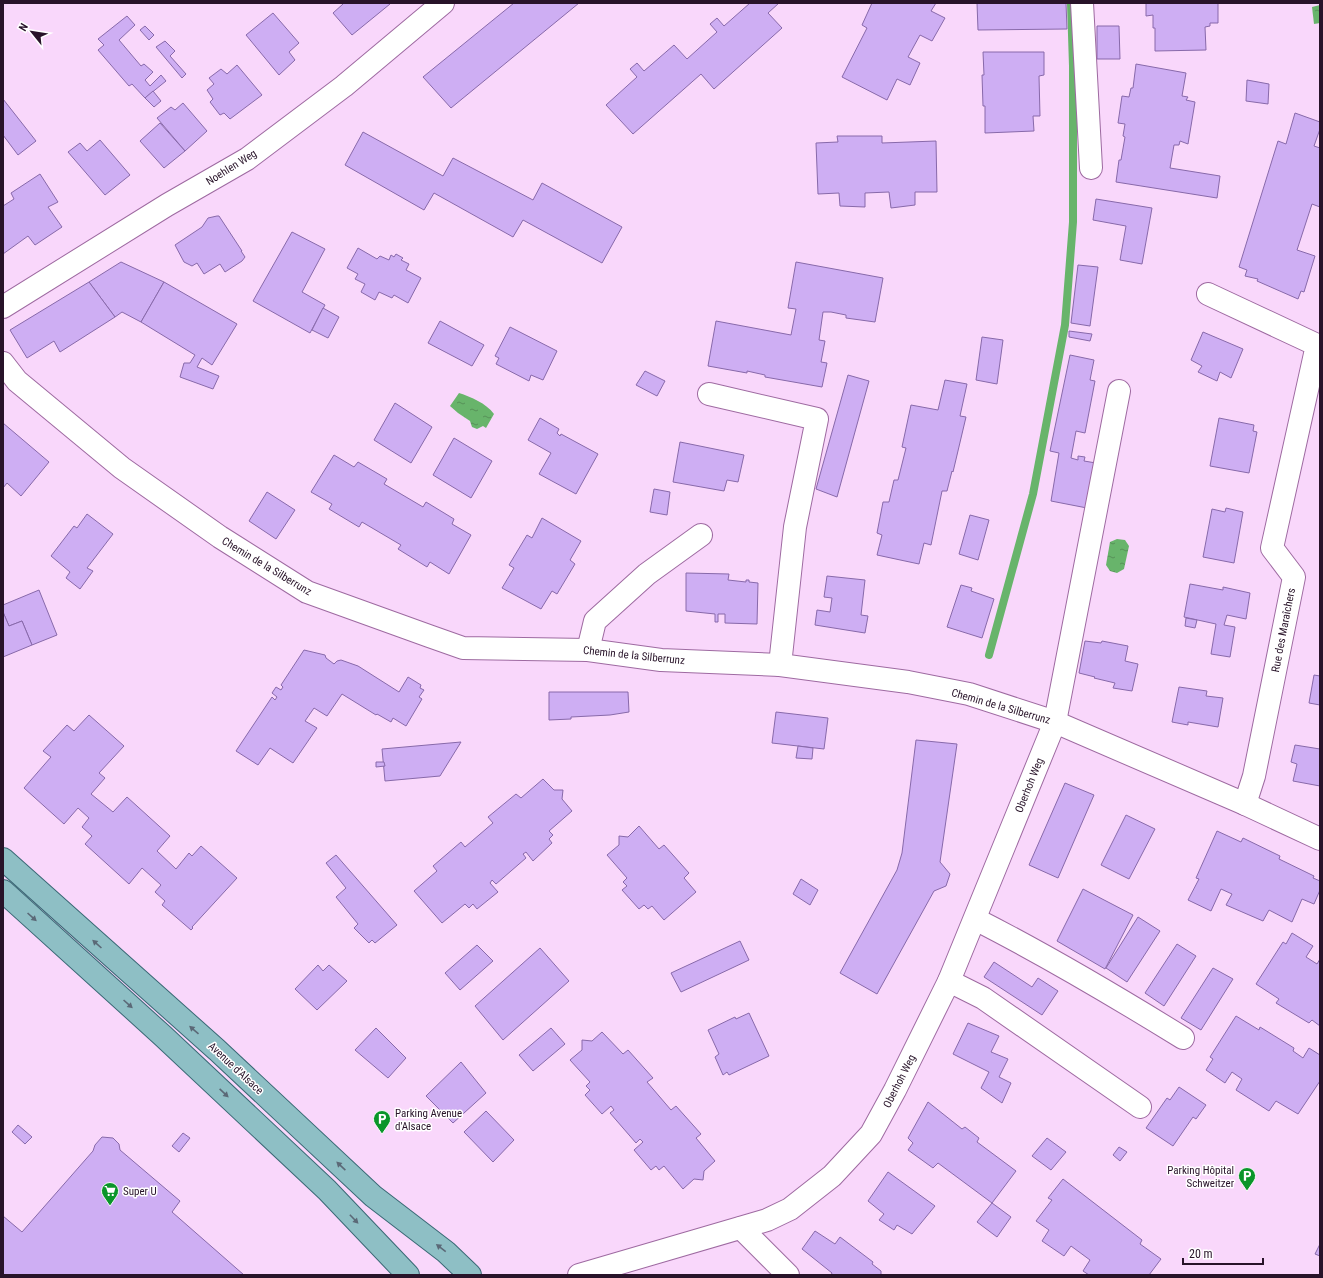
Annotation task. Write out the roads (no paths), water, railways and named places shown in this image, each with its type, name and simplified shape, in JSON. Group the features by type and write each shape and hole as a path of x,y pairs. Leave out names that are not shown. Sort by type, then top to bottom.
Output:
{"main road":[{"name":"Avenue d'Alsace","path":"3,859 217,1050 373,1196 446,1252 470,1275"},
{"path":"3,891 163,1036 327,1190 408,1275"}],"street":[{"name":"Noehlen Weg","path":"3,307 167,205 247,159 344,86 443,3"},
{"path":"1082,3 1091,168"},
{"name":"Rue des Maraîchers","path":"1208,294 1318,345 1272,548 1294,577 1254,776 1245,804"},
{"name":"Chemin de la Silberrunz","path":"3,363 17,381 122,468 220,537 307,592 463,648 588,650 661,660 780,665 908,682 969,694 1055,722 1245,804 1320,839"},
{"name":"Oberhoh Weg","path":"579,1275 767,1220 790,1209 832,1176 871,1134 895,1090 949,981 1055,722 1119,391"},
{"path":"709,394 817,419 795,527 780,665"},
{"path":"588,650 595,621 647,574 701,534"},
{"path":"975,918 1104,990 1183,1038"},
{"path":"949,981 983,998 1140,1107"},
{"path":"741,1228 788,1275"}],"water":[{"path":"1320,5 1320,23 1314,24 1312,7"},
{"path":"459,393 483,404 491,410 494,414 486,428 483,426 477,429 472,427 470,421 450,406"},
{"path":"1117,539 1125,540 1129,546 1124,569 1117,573 1110,571 1106,565 1110,542"}],"waterway":[{"path":"989,655 1033,494 1065,325 1073,222 1073,66 1071,3"}],"place":[{"name":"Parking Avenue d'Alsace","path":"382,1134"},
{"name":"Parking Hôpital Schweitzer","path":"1247,1191"},
{"name":"Super U","path":"110,1206"}]}
